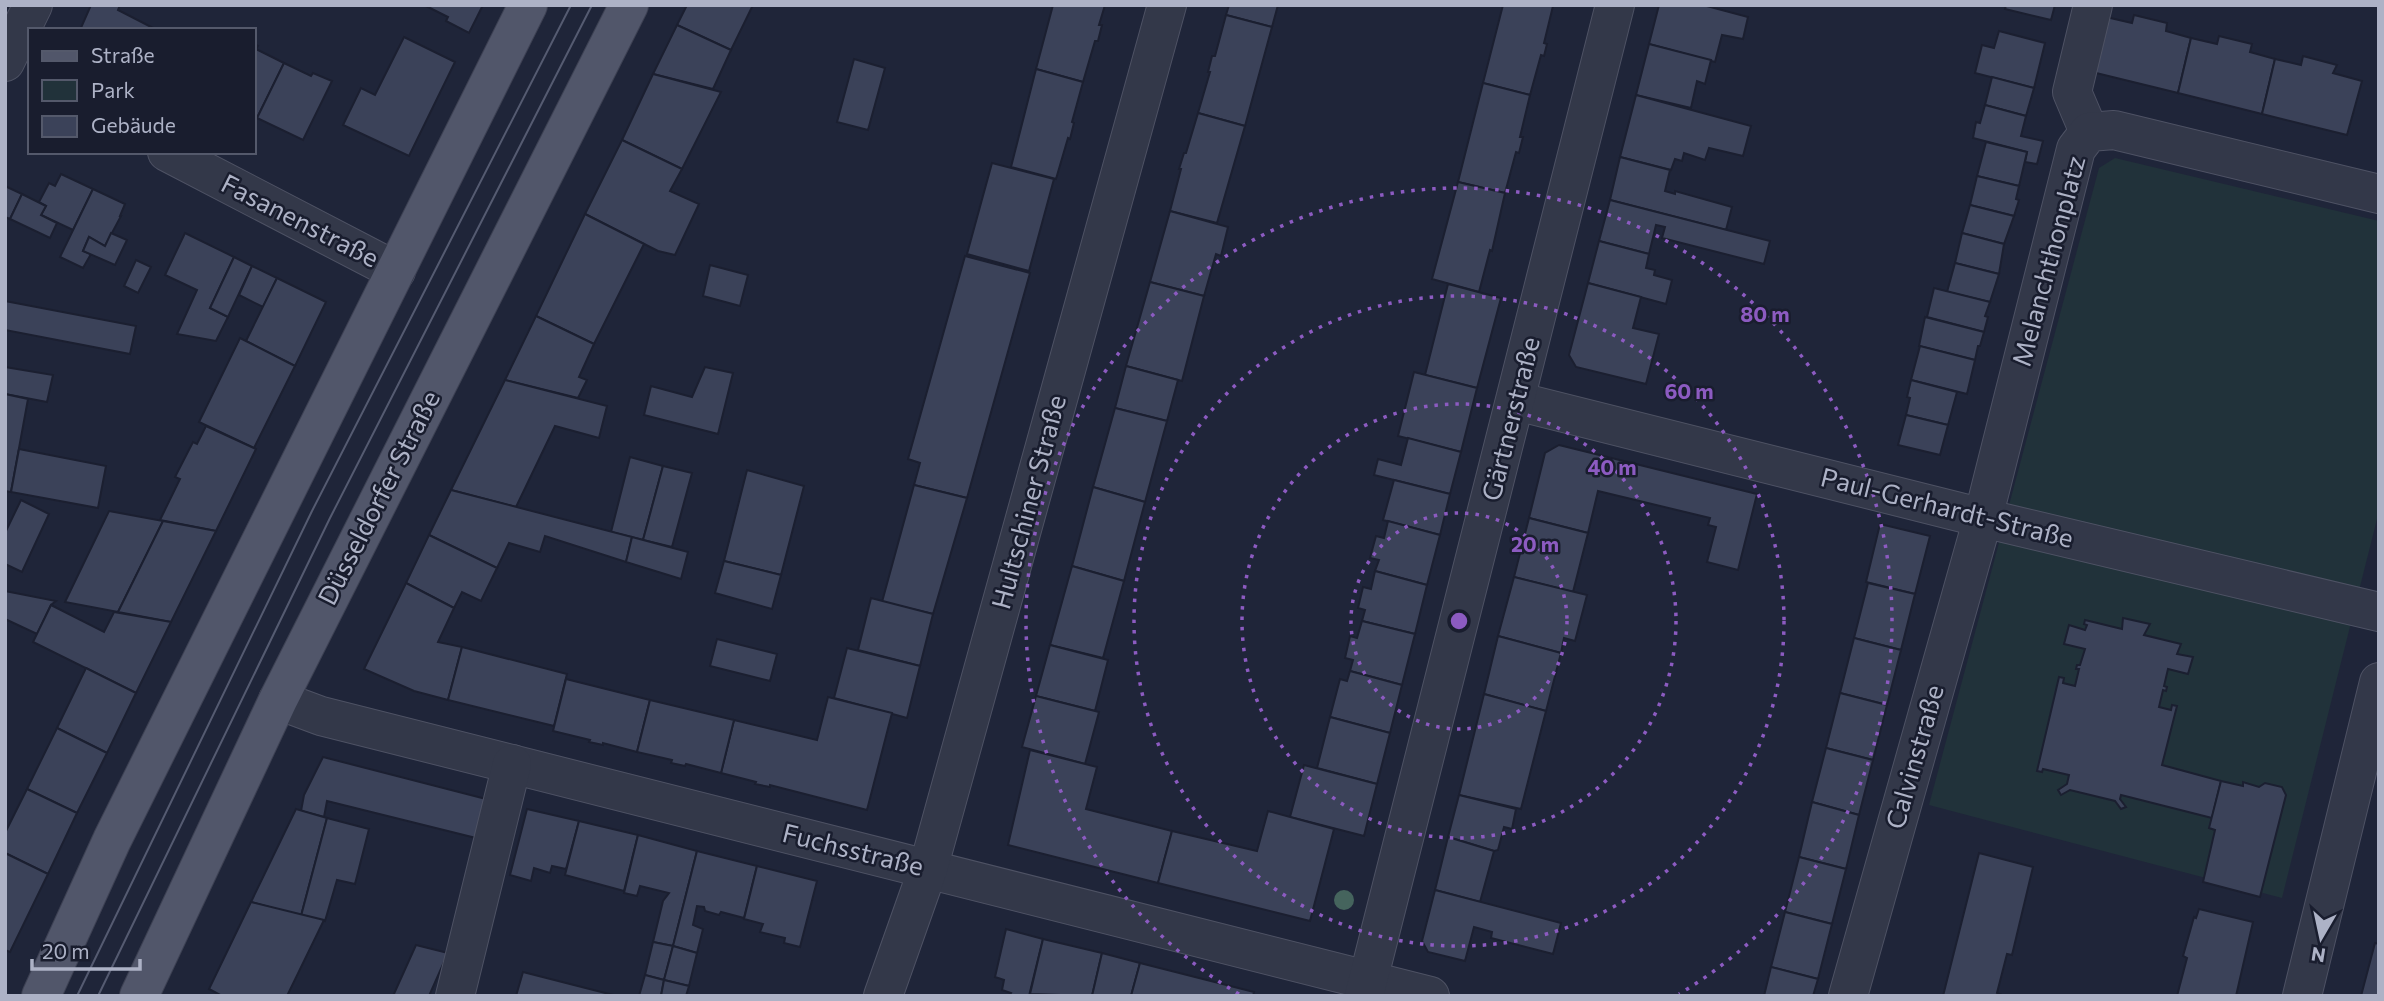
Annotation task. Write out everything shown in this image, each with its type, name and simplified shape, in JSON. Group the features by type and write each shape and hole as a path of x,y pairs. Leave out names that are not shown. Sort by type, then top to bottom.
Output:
{"main road":[{"path":"41,996 112,840 528,5"},
{"name":"Düsseldorfer Straße","path":"139,996 278,700 629,5"}],"street":[{"path":"5,62 33,5"},
{"name":"Hultschiner Straße","path":"883,996 928,869 1167,5"},
{"name":"Gärtnerstraße","path":"1366,987 1615,5"},
{"path":"2089,132 2072,92 2093,5"},
{"path":"5,68 28,80"},
{"name":"Melanchthonplatz","path":"1983,518 2076,149 2089,132 2114,130 2379,194"},
{"name":"Fasanenstraße","path":"171,154 396,271"},
{"name":"Paul-Gerhardt-Straße","path":"1516,401 1983,518 2379,612"},
{"name":"Calvinstraße","path":"1848,996 1983,518"},
{"path":"2302,996 2379,682"},
{"name":"Fuchsstraße","path":"278,700 321,716 928,869 1366,987 1430,996"},
{"path":"455,996 512,764"}],"green space":[{"path":"2115,158 2379,221 2379,511 2282,898 1929,805 2099,168"}],"building":[{"path":"91,5 120,5 118,10 153,28 81,28"},
{"path":"424,5 483,5 469,33 446,21 448,17"},
{"path":"687,5 753,5 731,50 677,25"},
{"path":"1053,5 1105,5 1098,41 1095,41 1083,82 1036,69"},
{"path":"1229,5 1278,5 1272,27 1226,15"},
{"path":"1503,5 1553,6 1544,43 1547,44 1544,56 1541,55 1530,95 1483,83"},
{"path":"1659,5 1703,5 1748,17 1743,39 1722,35 1715,62 1649,44"},
{"path":"2006,5 2055,5 2051,20 2005,9"},
{"path":"1226,15 1272,27 1245,126 1198,113 1212,56 1215,56"},
{"path":"2134,15 2167,23 2166,31 2191,38 2178,93 2092,72 2106,17 2132,23"},
{"path":"677,25 731,50 713,89 653,74"},
{"path":"1999,31 2045,43 2034,88 1975,73 1982,45 1994,48"},
{"path":"2219,36 2252,44 2250,52 2275,59 2262,114 2178,93 2191,38 2217,44"},
{"path":"404,37 455,62 409,156 343,125 361,88 375,95"},
{"path":"1649,44 1711,60 1705,84 1697,81 1691,108 1636,95"},
{"path":"256,49 284,63 256,117"},
{"path":"2303,56 2337,65 2333,73 2362,81 2347,135 2262,114 2275,59 2301,65"},
{"path":"854,59 885,68 868,130 837,122"},
{"path":"284,63 311,76 313,73 332,81 303,140 257,118"},
{"path":"1036,69 1083,82 1070,139 1068,138 1056,179 1011,167"},
{"path":"653,74 721,92 682,169 622,140"},
{"path":"1992,77 2034,88 2026,116 1985,105"},
{"path":"1483,83 1530,95 1519,153 1516,152 1505,193 1458,182"},
{"path":"1636,95 1751,126 1743,156 1709,148 1705,160 1684,153 1682,161 1675,159 1671,170 1620,157"},
{"path":"1985,105 2026,116 2021,136 2043,141 2037,164 2025,162 2027,152 1973,138 1976,122 1980,123"},
{"path":"1198,113 1245,126 1217,223 1170,211 1179,169"},
{"path":"622,140 682,169 670,191 699,204 675,255 658,251 585,214"},
{"path":"1986,142 2027,152 2019,186 1977,176"},
{"path":"1620,157 1670,170 1665,191 1675,194 1675,191 1732,207 1726,230 1610,200"},
{"path":"992,163 1054,179 1029,271 967,254"},
{"path":"61,174 93,189 73,230 41,215 46,206 39,202 49,183 55,186"},
{"path":"1977,176 2019,186 2016,199 2019,200 2014,216 1970,205"},
{"path":"1458,182 1505,193 1492,251 1490,250 1479,292 1432,279"},
{"path":"5,186 22,194 10,219 5,217"},
{"path":"93,189 125,204 105,246 89,237 83,251 91,254 83,268 60,257"},
{"path":"22,194 46,206 41,215 57,223 50,238 10,219"},
{"path":"1610,200 1770,241 1764,264 1662,238 1665,227 1656,225 1649,254 1599,241"},
{"path":"1970,205 2014,216 2004,244 1962,233"},
{"path":"1170,211 1228,227 1221,256 1216,254 1204,296 1150,282"},
{"path":"585,214 644,244 594,344 536,316"},
{"path":"111,233 127,240 115,265 83,251 89,237 105,246"},
{"path":"185,233 234,257 210,308 228,317 216,341 177,334 197,290 165,275"},
{"path":"1962,233 2004,244 1999,274 1955,263"},
{"path":"1599,241 1649,254 1646,268 1655,270 1654,275 1672,280 1666,304 1588,283"},
{"path":"965,256 1030,273 967,498 914,485 920,463 908,459"},
{"path":"234,257 252,266 228,317 210,308"},
{"path":"136,260 151,267 138,293 124,286"},
{"path":"1955,263 1999,274 1990,302 1947,292"},
{"path":"710,265 748,275 740,306 703,296"},
{"path":"252,266 277,278 263,307 239,295"},
{"path":"277,278 326,302 295,366 246,341"},
{"path":"1150,282 1204,296 1182,381 1126,366"},
{"path":"1588,283 1641,297 1633,328 1659,334 1646,384 1576,367 1569,355"},
{"path":"1448,284 1501,298 1477,388 1425,375"},
{"path":"1934,288 1990,302 1985,316 1988,317 1984,332 1927,317"},
{"path":"5,301 136,326 130,354 5,330"},
{"path":"536,316 594,344 579,377 587,380 578,398 505,380"},
{"path":"1925,317 1984,332 1975,360 1919,346"},
{"path":"240,338 295,366 254,448 199,422"},
{"path":"1920,346 1975,360 1967,394 1911,380"},
{"path":"1126,366 1178,380 1167,421 1115,408"},
{"path":"5,367 53,375 47,402 5,394"},
{"path":"705,367 733,373 718,434 644,415 651,386 692,397"},
{"path":"1414,372 1477,388 1461,452 1398,436"},
{"path":"505,380 607,406 599,438 555,426 516,507 451,490"},
{"path":"1911,380 1957,392 1948,425 1906,415"},
{"path":"5,394 28,399 11,492 5,491"},
{"path":"1115,408 1167,421 1145,502 1093,487"},
{"path":"1906,415 1948,425 1940,455 1898,445"},
{"path":"206,426 256,449 216,531 160,520 180,479 175,477 193,442 197,444"},
{"path":"1408,438 1461,452 1450,494 1374,475 1378,459 1401,465"},
{"path":"1559,445 1757,494 1738,570 1707,562 1716,527 1708,525 1710,518 1598,491 1588,533 1529,518 1545,453"},
{"path":"19,449 106,466 98,508 11,492"},
{"path":"630,457 663,466 643,540 611,532"},
{"path":"663,466 692,473 672,547 643,540"},
{"path":"747,470 804,486 781,575 724,561"},
{"path":"1394,480 1450,494 1440,535 1383,520"},
{"path":"914,485 967,498 933,614 882,602"},
{"path":"1093,487 1145,502 1124,581 1072,566"},
{"path":"451,490 632,537 626,562 545,536 540,552 509,543 497,568 429,535"},
{"path":"21,500 49,514 22,572 5,564 5,533"},
{"path":"109,511 163,521 118,612 65,602"},
{"path":"1529,518 1588,533 1573,592 1514,577"},
{"path":"163,521 216,531 171,622 118,612"},
{"path":"1388,521 1440,535 1427,585 1375,571 1379,560 1370,558 1376,536 1384,538"},
{"path":"1880,524 1930,536 1915,594 1866,582"},
{"path":"429,535 497,568 481,601 462,592 454,608 406,583"},
{"path":"632,537 688,552 681,579 626,562"},
{"path":"724,561 781,575 772,609 715,593"},
{"path":"1072,566 1124,581 1103,658 1050,645"},
{"path":"1375,571 1427,585 1415,634 1362,621 1365,610 1358,608 1363,587 1371,589"},
{"path":"1514,577 1587,595 1575,641 1564,638 1561,653 1498,636"},
{"path":"406,583 454,608 438,642 462,647 448,700 414,691 364,669"},
{"path":"1868,583 1915,594 1901,650 1854,638"},
{"path":"5,591 56,601 51,605 37,634 5,619"},
{"path":"871,598 933,614 920,666 858,650"},
{"path":"51,605 104,632 114,612 171,622 136,693 33,642"},
{"path":"2123,618 2150,624 2144,635 2181,644 2177,654 2193,657 2188,674 2168,669 2164,686 2167,687 2166,691 2163,690 2159,707 2171,710 2172,705 2177,706 2162,765 2221,781 2212,818 2121,795 2120,799 2126,807 2121,809 2115,801 2070,790 2061,795 2058,790 2067,784 2069,775 2043,769 2042,772 2037,771 2059,677 2064,678 2063,683 2075,686 2079,669 2076,669 2077,665 2080,665 2085,649 2064,644 2069,625 2085,630 2085,620 2122,629"},
{"path":"1362,621 1415,634 1402,685 1350,671 1353,660 1345,658 1350,636 1357,638"},
{"path":"1498,636 1561,653 1546,711 1484,694"},
{"path":"1854,638 1901,650 1887,705 1840,693"},
{"path":"717,639 777,654 770,681 710,666"},
{"path":"1050,645 1108,660 1095,711 1036,696"},
{"path":"462,647 567,674 554,726 448,700"},
{"path":"847,648 920,666 907,718 834,698"},
{"path":"86,668 136,693 107,753 57,728"},
{"path":"1350,671 1402,685 1390,733 1330,717 1340,679 1347,681"},
{"path":"566,679 650,700 637,752 553,731"},
{"path":"1840,693 1887,705 1873,760 1826,748"},
{"path":"1484,694 1546,711 1521,809 1459,795"},
{"path":"1036,696 1099,712 1085,764 1022,747"},
{"path":"828,697 892,713 867,810 770,785 755,784 756,782 721,773 734,720 817,740"},
{"path":"650,700 734,720 721,773 671,763 672,760 637,752"},
{"path":"1330,717 1390,733 1377,784 1317,768"},
{"path":"57,728 107,753 77,813 27,789"},
{"path":"1826,748 1873,760 1859,815 1812,802"},
{"path":"1030,750 1097,767 1086,809 1172,831 1158,883 1008,845"},
{"path":"323,757 486,799 476,838 327,801 324,817 301,811 304,795"},
{"path":"1304,765 1377,784 1364,836 1290,817"},
{"path":"2221,781 2243,786 2243,782 2259,787 2265,783 2282,787 2286,795 2260,897 2203,882 2215,830 2209,828"},
{"path":"27,789 77,813 48,874 5,853 5,833"},
{"path":"1459,795 1516,809 1512,829 1504,827 1498,850 1448,837"},
{"path":"1812,802 1859,815 1846,869 1799,857"},
{"path":"296,809 327,818 301,916 251,902"},
{"path":"527,809 579,821 566,869 552,866 550,873 534,868 531,881 510,875"},
{"path":"1268,811 1334,829 1310,921 1158,883 1172,831 1257,851"},
{"path":"327,818 369,829 355,884 337,880 325,921 301,916"},
{"path":"579,821 638,835 624,891 565,875"},
{"path":"638,835 697,851 673,946 653,942 663,901 669,893 640,886 637,896 624,893"},
{"path":"1448,837 1494,851 1480,902 1435,890"},
{"path":"697,851 757,866 744,918 721,912 719,915 697,906 693,925 703,929 697,953 673,946"},
{"path":"5,853 48,874 10,952 5,950"},
{"path":"1979,853 2033,867 2012,955 2007,954 1997,993 2002,995 1943,996"},
{"path":"1799,857 1846,869 1832,924 1785,912"},
{"path":"757,866 817,881 800,947 784,943 785,938 760,932 763,924 744,919"},
{"path":"1435,890 1561,923 1553,954 1491,938 1492,932 1474,927 1465,961 1428,952 1422,941"},
{"path":"251,902 324,920 287,996 222,996 209,989"},
{"path":"2199,909 2253,922 2236,996 2177,996 2187,958 2183,956 2194,917 2196,918"},
{"path":"1785,912 1832,924 1818,979 1771,967"},
{"path":"1006,929 1043,939 1029,996 1009,996 1011,993 1002,990 1004,980 995,977"},
{"path":"1043,939 1102,953 1092,996 1030,994"},
{"path":"653,942 673,946 664,980 645,975"},
{"path":"2375,943 2379,944 2379,996 2361,996"},
{"path":"416,945 448,953 429,996 393,996"},
{"path":"673,946 697,953 689,986 664,980"},
{"path":"1102,953 1140,963 1131,996 1092,996"},
{"path":"1140,963 1254,992 1253,996 1131,996"},
{"path":"1771,967 1818,979 1813,996 1764,996"},
{"path":"523,972 617,996 516,996"},
{"path":"645,975 664,980 661,996 639,996"},
{"path":"664,980 689,986 686,996 661,996"}],"tram line":[{"path":"77,996 312,511 571,5"},
{"path":"98,996 330,518 592,5"}]}
